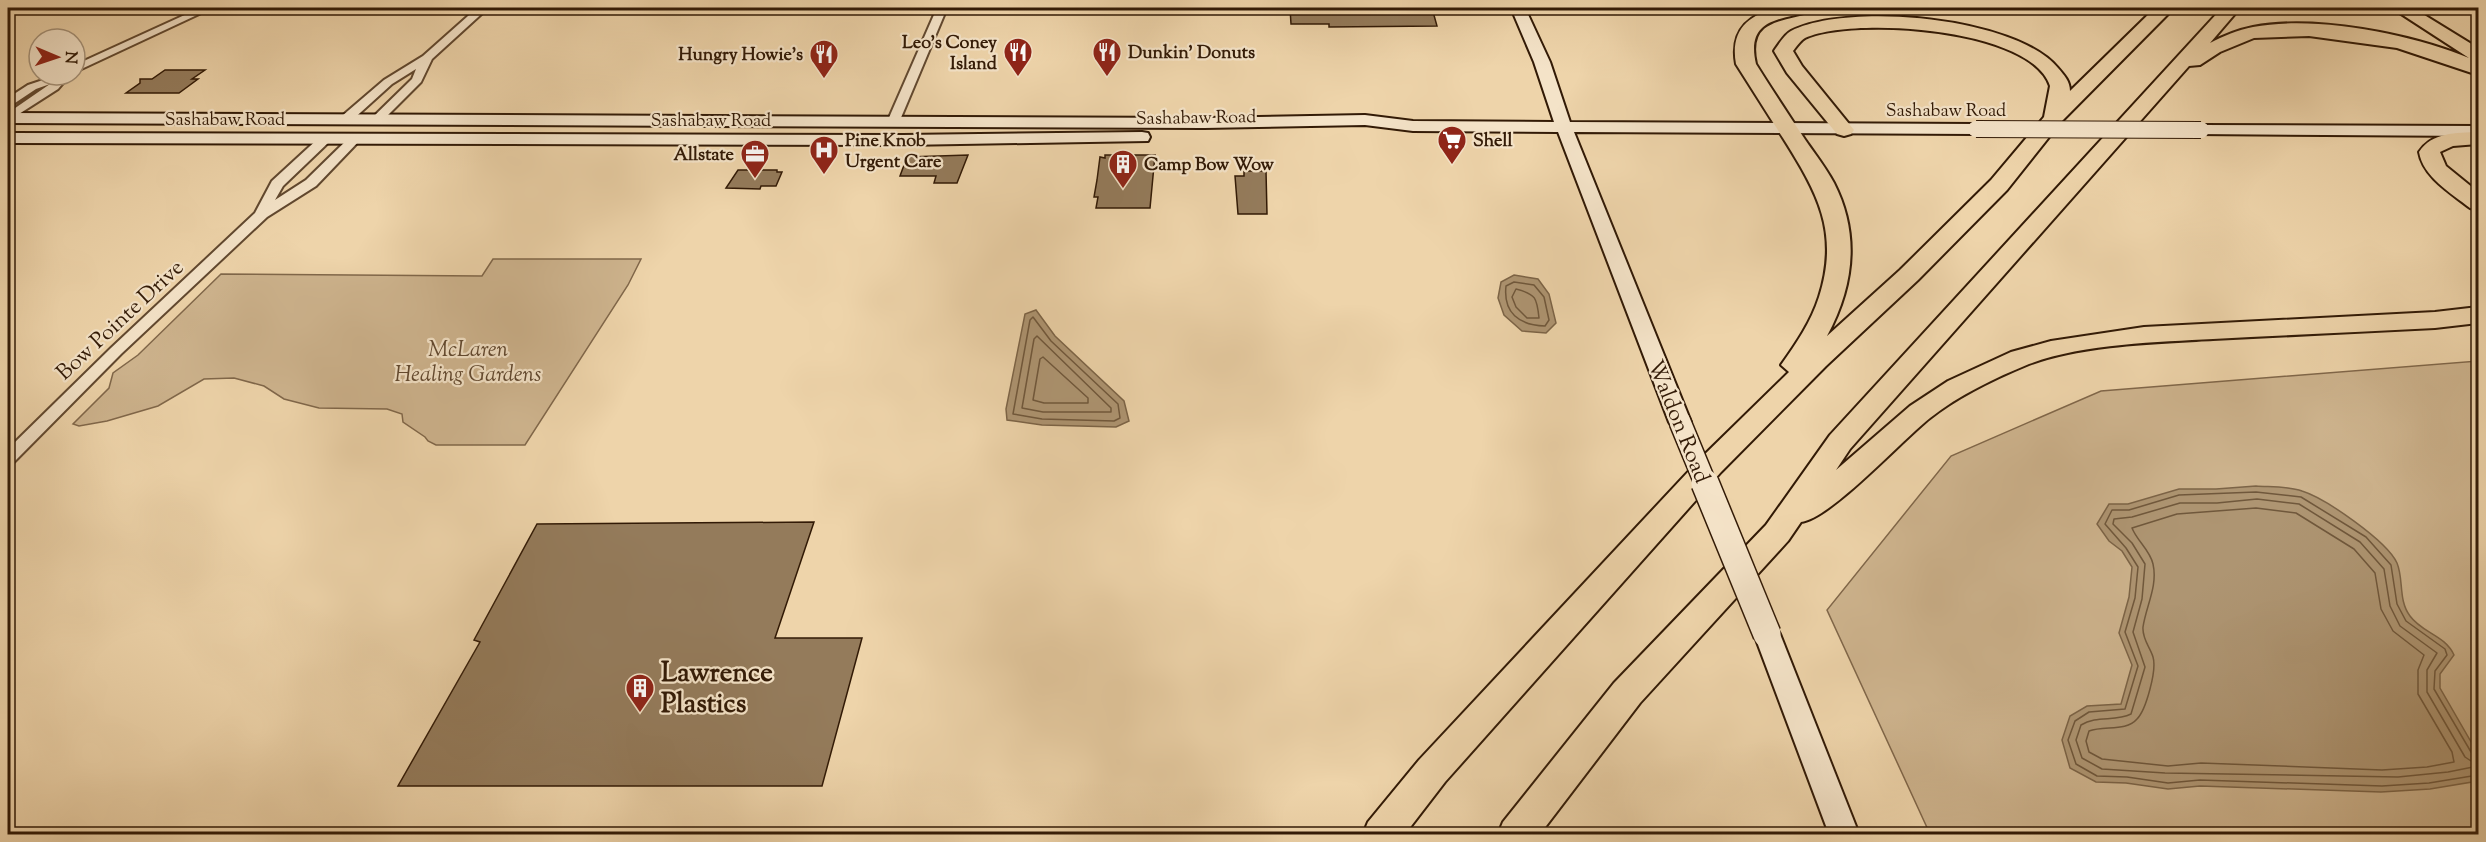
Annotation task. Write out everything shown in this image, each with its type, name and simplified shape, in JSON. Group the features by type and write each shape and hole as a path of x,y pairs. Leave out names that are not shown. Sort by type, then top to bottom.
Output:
{"highway":[{"path":"1724,452 1741,428 1796,363 1824,322 1836,289 1839,248 1835,215 1822,182 1746,64 1742,53 1744,35 1759,22 1778,13 1802,8"},
{"path":"1382,834 1448,755 1724,452 1815,360 1909,275 1999,185 2054,118 2165,8"},
{"path":"1777,533 1840,442 2231,8"},
{"path":"2401,8 2478,56"},
{"path":"1844,130 1794,69 1783,51 1788,36 1796,29 1820,19 1848,14 1892,14 1942,20 1984,30 2020,46 2045,62 2058,79 2060,87 2054,118"},
{"path":"2173,73 2211,50 2252,33 2285,30 2353,35 2396,43 2478,69"},
{"path":"2478,138 2444,142 2434,146 2429,155 2437,171 2478,203"},
{"path":"1517,834 1627,693 1777,533 1858,467 1920,412 1958,387 2021,358 2081,343 2144,335 2435,320 2478,315"}],"main road":[{"name":"Waldon Road","path":"1518,8 1844,834"},
{"name":"Sashabaw Road","path":"8,118 1083,122 1302,128 1371,134 1413,126 1790,130 2478,131"},
{"path":"76,138 75,133 85,126 118,118"},
{"path":"583,139 618,132 625,125 623,120"},
{"path":"729,139 738,127 764,120"},
{"path":"1074,138 1090,130 1090,125 1083,122"},
{"name":"Sashabaw Road","path":"8,138 1074,138 1302,128"}],"street":[{"path":"87,63 207,8"},
{"path":"346,119 388,82 427,58 483,8"},
{"path":"894,120 942,8"},
{"path":"377,119 417,80 427,58"},
{"path":"8,103 32,87"},
{"path":"8,118 54,87"},
{"name":"Bow Pointe Drive","path":"262,214 277,184 325,138"},
{"name":"Bow Pointe Drive","path":"8,458 116,351 262,214 311,183 355,138"}],"green space":[{"name":"McLaren Healing Gardens","path":"493,259 641,259 628,285 525,445 436,445 403,422 402,414 387,409 319,408 284,399 264,386 234,378 204,379 158,406 107,421 79,426 73,424 109,388 113,373 138,355 221,274 482,276"},
{"path":"2478,361 2478,834 1930,834 1827,610 1951,456 2101,391"}],"water":[{"path":"1514,275 1538,279 1549,294 1556,323 1546,333 1522,331 1504,315 1498,298 1501,282"},
{"path":"1036,310 1055,336 1124,401 1129,421 1116,427 1042,425 1007,420 1006,409 1025,314"},
{"path":"2256,486 2291,488 2312,495 2369,532 2391,554 2399,570 2406,610 2415,622 2445,643 2454,655 2440,674 2440,688 2478,754 2478,781 2430,789 2381,792 2200,786 2168,789 2126,783 2096,782 2070,768 2062,740 2070,716 2087,706 2121,704 2132,665 2119,633 2129,597 2132,567 2122,551 2109,541 2097,524 2109,504 2128,504 2179,489"}],"building":[{"path":"1290,8 1432,8 1437,26 1329,27 1329,24 1291,24"},
{"path":"165,70 205,70 192,79 198,79 179,93 126,93 140,83 140,79 152,79"},
{"path":"968,155 957,183 934,183 936,176 900,176 907,157"},
{"path":"1105,155 1155,155 1150,208 1096,208 1098,197 1094,197 1100,157 1105,158"},
{"name":"Allstate","path":"738,170 782,172 776,186 761,186 760,189 726,188"},
{"path":"1244,171 1266,171 1267,214 1238,214 1235,176 1244,176"},
{"name":"Lawrence Plastics","path":"814,522 775,638 862,638 822,786 398,786 480,642 474,640 537,524"}],"place":[{"name":"Leo's Coney Island","path":"1018,78"},
{"name":"Dunkin' Donuts","path":"1107,78"},
{"name":"Hungry Howie's","path":"824,80"},
{"name":"Shell","path":"1452,166"},
{"name":"Pine Knob Urgent Care","path":"824,176"},
{"name":"Allstate","path":"755,180"},
{"name":"Camp Bow Wow","path":"1123,190"},
{"name":"Lawrence Plastics","path":"640,714"}]}
